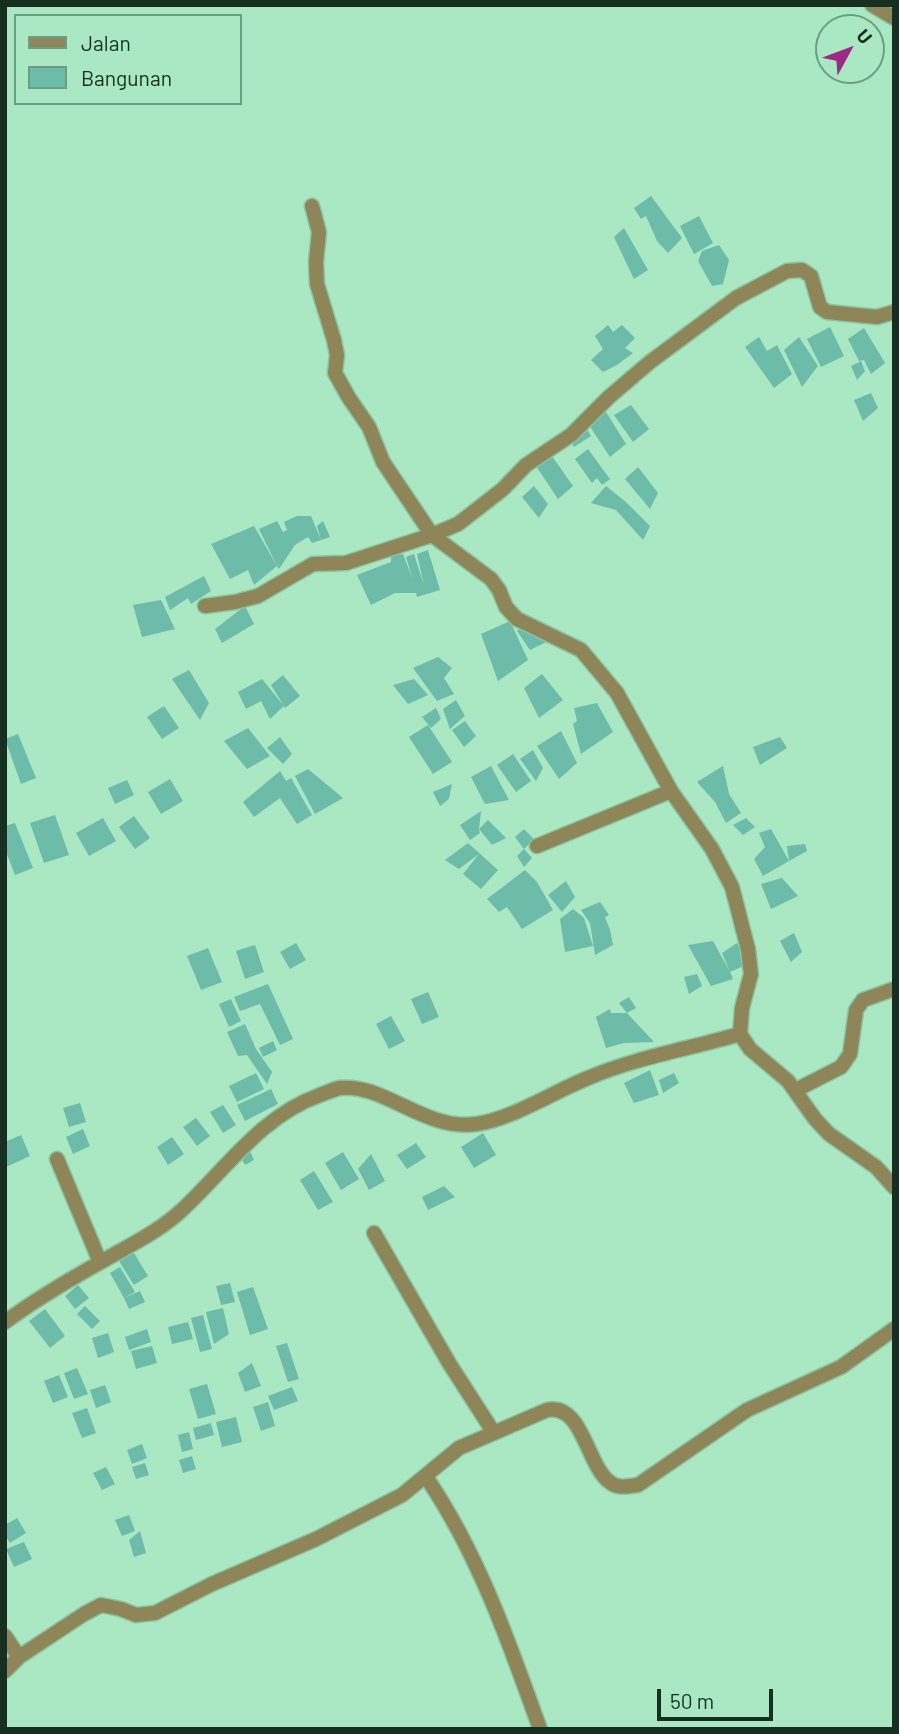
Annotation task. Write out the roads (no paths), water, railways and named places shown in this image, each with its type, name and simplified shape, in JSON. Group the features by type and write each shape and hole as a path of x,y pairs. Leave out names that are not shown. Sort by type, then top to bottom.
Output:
{"street":[{"path":"872,5 894,18"},
{"path":"312,206 319,232 315,271 337,355 335,373 369,427 383,462 432,535 491,579 506,607 517,619 581,650 617,693 671,791 712,849 732,887 740,910 751,974 742,1008 740,1034 750,1049 777,1070 796,1090 815,1119 829,1134 876,1167 894,1187"},
{"path":"205,606 258,596 313,564 346,563 458,524 481,508 526,465 571,435 609,397 650,362 736,298 787,271 802,270 811,276 820,307 827,312 877,317 894,312"},
{"path":"537,846 671,791"},
{"path":"796,1090 841,1067 850,1054 856,1010 863,1000 894,989"},
{"path":"5,1322 100,1262 150,1236 183,1209 257,1133 308,1099 340,1088 369,1091 413,1112 450,1124 476,1124 503,1116 588,1077 638,1060 691,1049 740,1034"},
{"path":"57,1158 100,1262"},
{"path":"373,1233 449,1363 494,1433"},
{"path":"5,1671 19,1657 101,1605 136,1615 155,1613 212,1584 329,1533 402,1495 459,1448 555,1408 565,1412 604,1477 612,1485 638,1485 747,1410 841,1367 894,1329"},
{"path":"426,1477 449,1510 468,1545 521,1674 540,1729"},
{"path":"5,1636 19,1657"}]}
